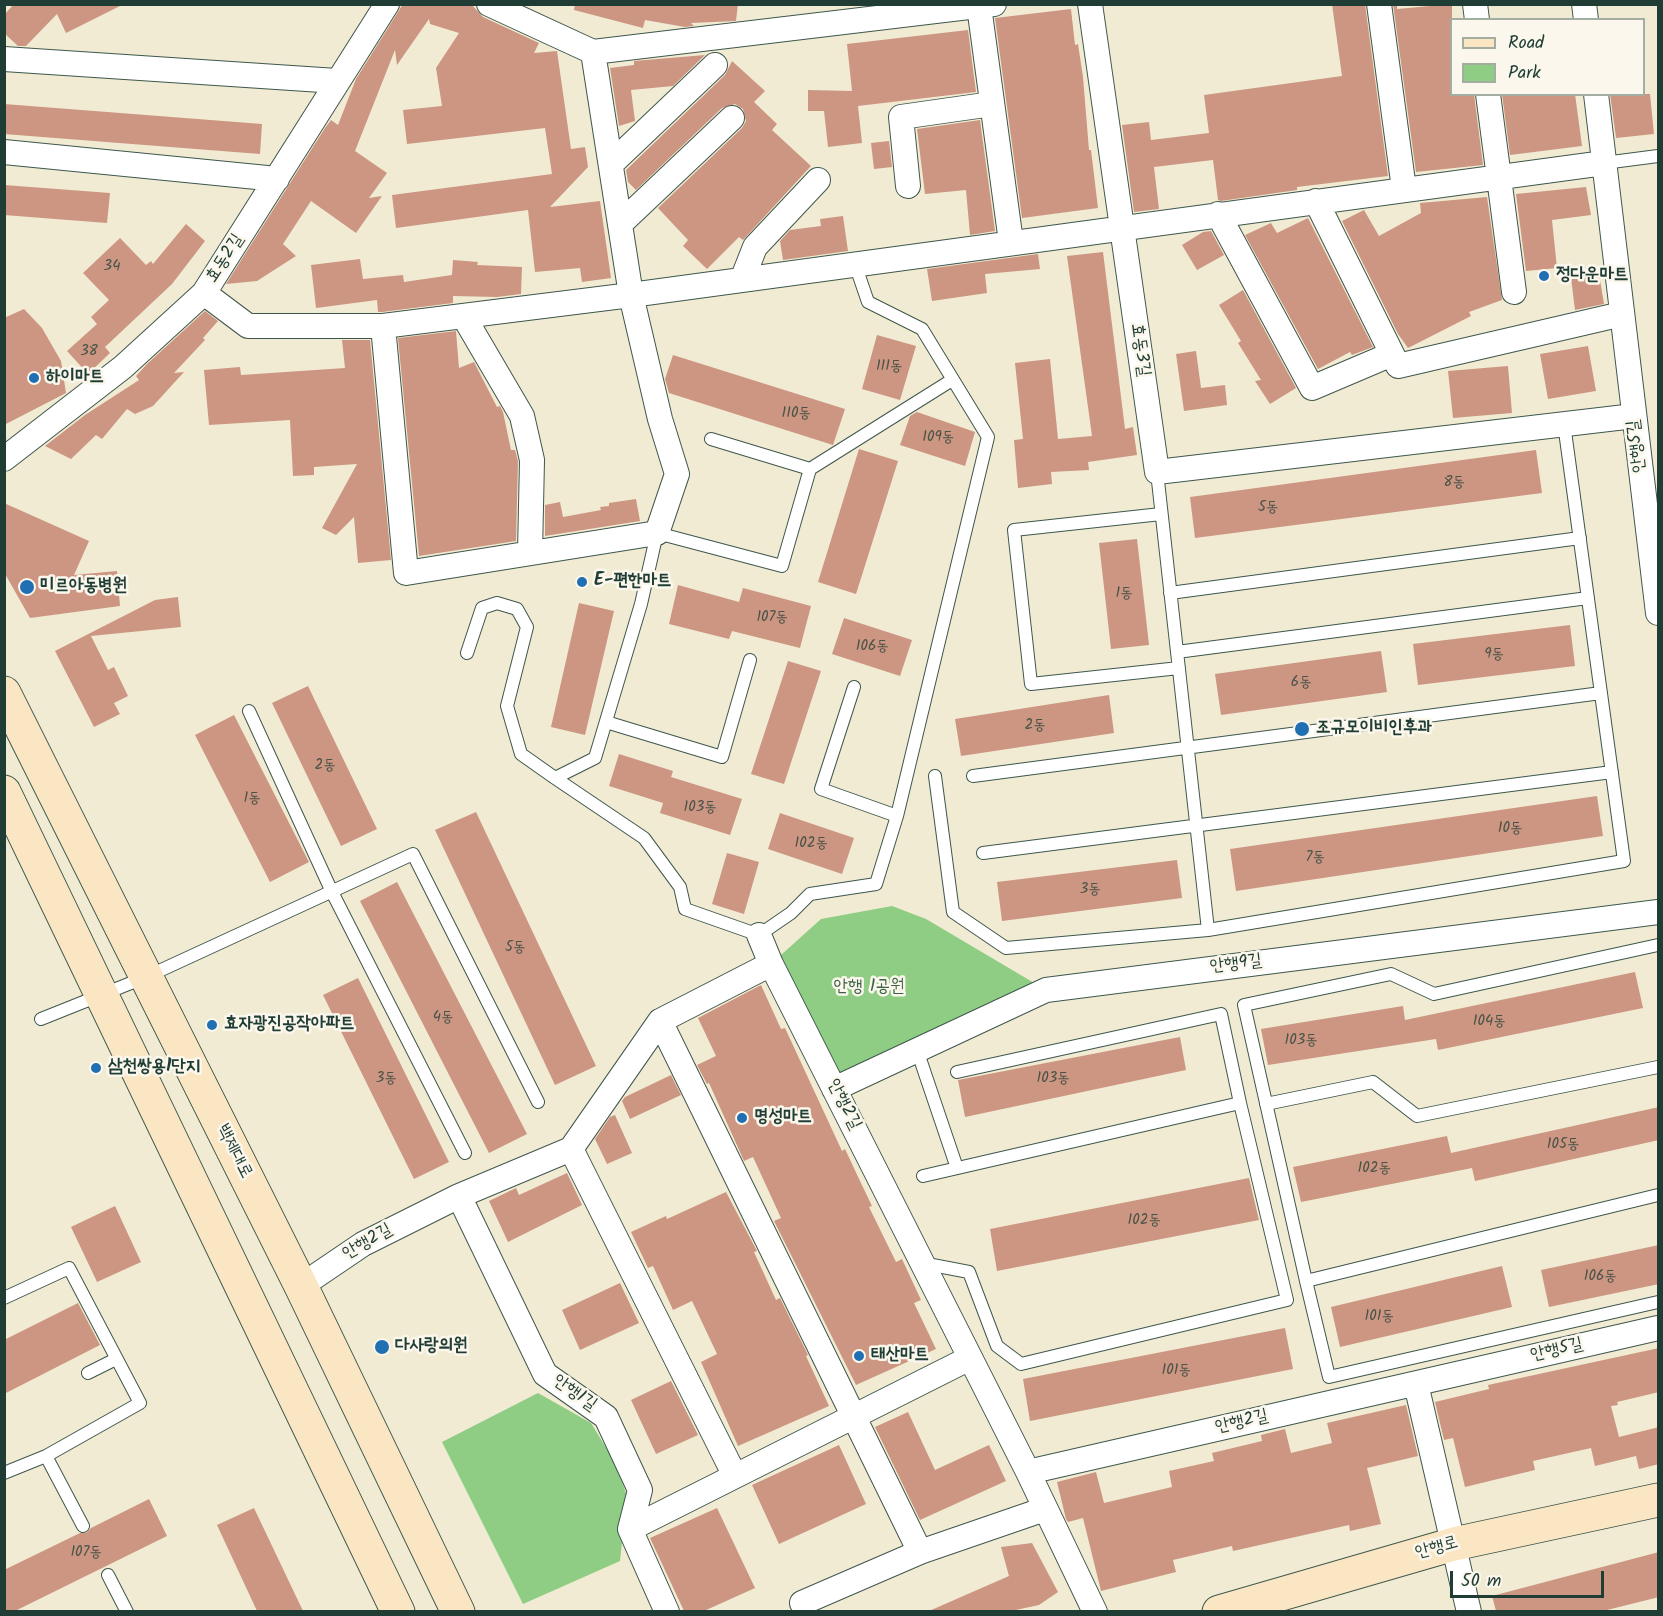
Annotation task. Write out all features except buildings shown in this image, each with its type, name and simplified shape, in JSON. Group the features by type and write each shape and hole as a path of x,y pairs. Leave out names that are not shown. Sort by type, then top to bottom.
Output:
{"street":[{"name":"효동2길","path":"4,459 123,367 204,293 387,4"},
{"path":"489,4 593,52 986,5 992,104 1011,242"},
{"name":"효동3길","path":"1090,4 1157,472"},
{"path":"1379,4 1404,189"},
{"path":"383,326 406,573 657,533 677,474 660,419 631,295 593,52"},
{"path":"4,59 337,81"},
{"path":"611,164 715,65"},
{"path":"1488,96 1514,291"},
{"name":"안행5길","path":"1596,96 1659,613"},
{"path":"908,186 901,117 992,104"},
{"path":"620,224 732,118"},
{"path":"4,152 277,179"},
{"path":"204,293 248,326 383,326 631,295 1604,163"},
{"path":"742,280 755,247 818,180"},
{"path":"1316,201 1398,366 1622,314"},
{"path":"1218,214 1312,388 1392,354"},
{"path":"464,317 522,416 532,460 530,553"},
{"path":"1157,472 1634,416"},
{"name":"백제대로","path":"4,693 301,1286 458,1611"},
{"path":"4,792 398,1611"},
{"name":"안행9길","path":"834,1089 1046,990 1659,912"},
{"name":"안행2길","path":"759,935 771,964 1028,1472 1095,1611"},
{"path":"735,1476 571,1149 660,1022 771,964"},
{"path":"660,1022 920,1552"},
{"name":"안행2길","path":"301,1286 363,1244 459,1196 571,1149"},
{"name":"안행1길","path":"459,1196 544,1374 606,1417 640,1490 630,1529"},
{"name":"안행5길","path":"1456,1374 1659,1328"},
{"path":"667,1611 630,1529 970,1358"},
{"name":"안행2길","path":"1028,1472 1456,1374"},
{"path":"1416,1384 1469,1611"},
{"name":"안행로","path":"1219,1611 1454,1544 1659,1500"},
{"path":"797,1609 920,1552 1045,1509"}],"lane":[{"path":"1604,163 1659,156"},
{"path":"467,653 482,608 497,603 517,609 527,627 507,706 521,754 644,838 680,887 685,909 759,935 791,913 810,894 876,884 897,816 988,437 922,329 868,303 855,264"},
{"path":"555,777 595,758 641,604 657,533 782,566 810,469 952,380"},
{"path":"935,776 953,912 1006,948 1208,930 1624,861 1564,424"},
{"path":"711,439 810,469"},
{"path":"1157,472 1208,930"},
{"path":"1161,514 1014,530 1031,684 1179,668"},
{"path":"1170,592 1580,538"},
{"path":"1177,652 1588,598"},
{"path":"606,722 722,757 750,660"},
{"path":"854,687 821,789 897,816"},
{"path":"973,776 1601,693"},
{"path":"249,711 332,892 465,1153"},
{"path":"983,854 1612,772"},
{"path":"42,1019 146,977 413,854 538,1102"},
{"path":"1659,945 1434,994 1391,974 1244,1005 1329,1377 1659,1302"},
{"path":"922,1263 969,1272 997,1346 1021,1364 1287,1300 1221,1014 957,1072"},
{"path":"917,1050 957,1168"},
{"path":"1266,1104 1374,1082 1417,1116 1659,1067"},
{"path":"923,1176 1240,1103"},
{"path":"1306,1281 1659,1195"},
{"path":"4,1298 69,1268 140,1404 46,1456 4,1473"},
{"path":"88,1372 116,1359"},
{"path":"46,1456 83,1526"},
{"path":"108,1575 127,1611"}],"green space":[{"name":"안행 1공원","path":"892,906 926,919 1046,990 834,1089 771,964 821,919"},
{"path":"538,1393 591,1423 616,1464 627,1496 620,1561 523,1604 442,1442"}],"place":[{"name":"정다운마트","path":"1544,276"},
{"name":"하이마트","path":"34,378"},
{"name":"E-편한마트","path":"582,582"},
{"name":"미르아동병원","path":"27,587"},
{"name":"조규모이비인후과","path":"1302,729"},
{"name":"효자광진공작아파트","path":"212,1025"},
{"name":"삼천쌍용1단지","path":"96,1068"},
{"name":"명성마트","path":"742,1118"},
{"name":"다사랑의원","path":"382,1347"},
{"name":"태산마트","path":"859,1356"}]}
